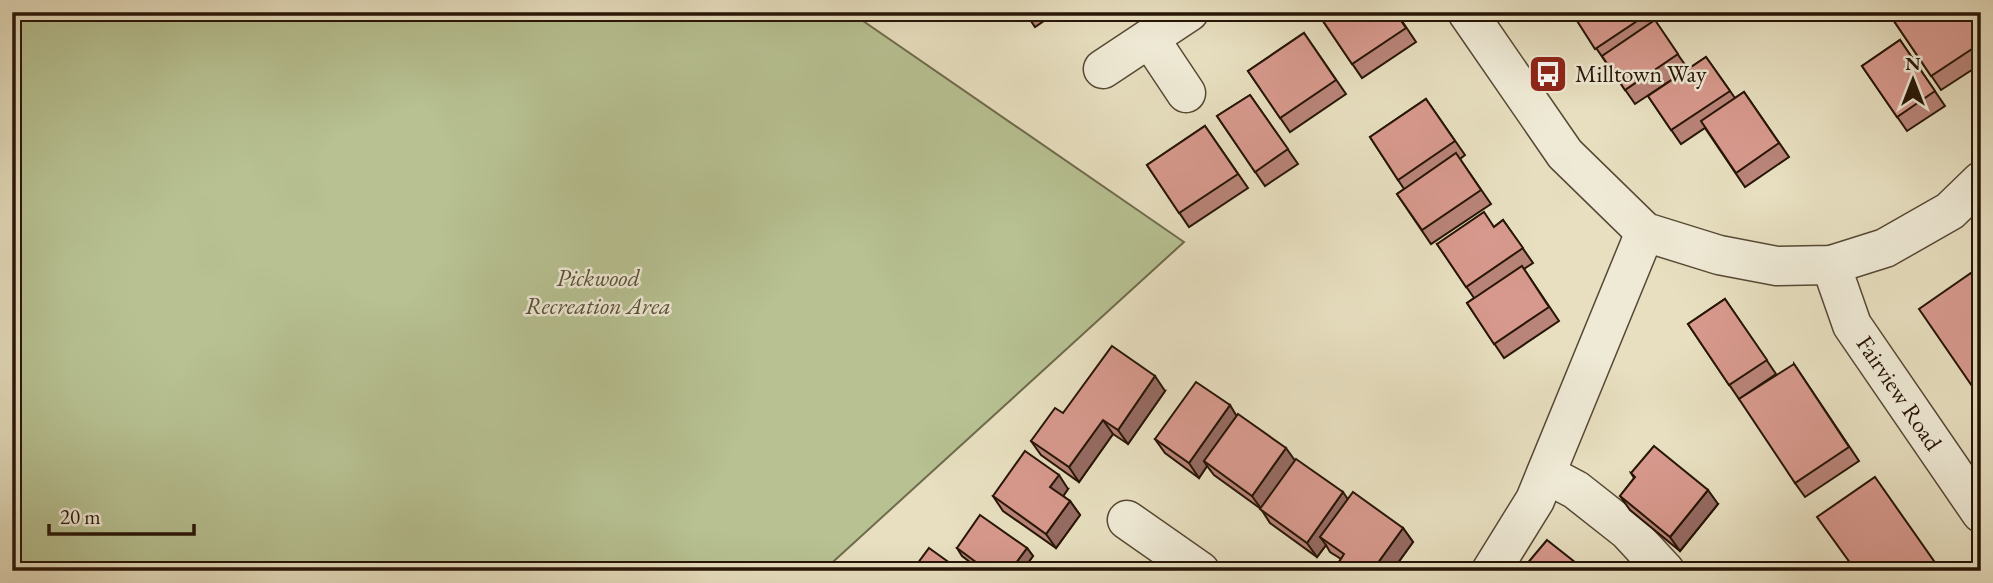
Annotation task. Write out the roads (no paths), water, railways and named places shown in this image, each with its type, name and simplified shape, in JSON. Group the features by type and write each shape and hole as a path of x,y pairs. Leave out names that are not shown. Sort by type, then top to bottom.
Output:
{"street":[{"path":"1103,68 1189,12"},
{"path":"1466,12 1565,154 1645,232 1719,255 1777,266 1831,265 1885,248 1950,211 1981,181"},
{"path":"1150,39 1186,93"},
{"path":"1490,571 1535,500 1645,232"},
{"name":"Fairview Road","path":"1831,265 1852,325 1981,513"},
{"path":"1546,474 1576,490 1628,531 1665,571"},
{"path":"1127,520 1177,564"}],"place":[{"name":"Milltown Way","path":"1548,74"}],"park label":[{"name":"Pickwood Recreation Area","path":"598,292"}]}
